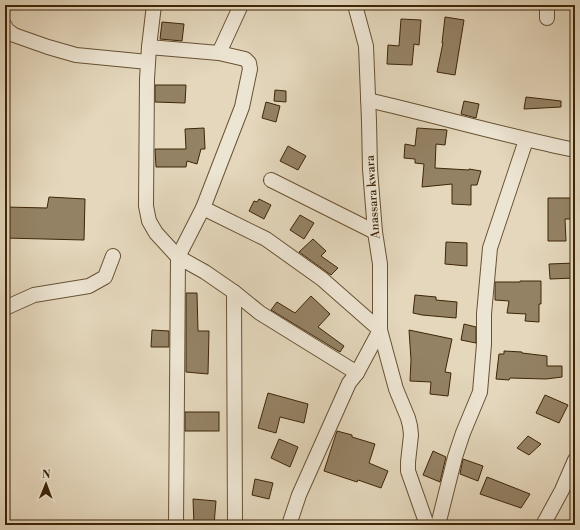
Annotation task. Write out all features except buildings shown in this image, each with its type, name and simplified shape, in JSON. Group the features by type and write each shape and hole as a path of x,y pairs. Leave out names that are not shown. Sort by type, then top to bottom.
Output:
{"street":[{"path":"154,5 147,78 146,206 148,221 156,233 178,257 205,272 234,292 260,313 357,373"},
{"path":"219,53 241,5"},
{"name":"Anassara kwara","path":"355,5 366,46 370,168 375,232 380,264 380,330 396,389 410,426 411,435 408,472 427,525"},
{"path":"5,26 14,36 76,55 148,62"},
{"path":"149,47 219,53 245,59 249,63 250,69 242,107 203,208 178,257 176,525"},
{"path":"368,100 438,116 526,140 575,150"},
{"path":"438,525 455,457 480,392 484,344 484,314 490,248 526,140"},
{"path":"271,180 375,232"},
{"path":"203,208 266,239 322,279 380,330 357,373 349,383 302,488 289,525"},
{"path":"5,308 34,295 88,286 105,277 113,256"},
{"path":"234,292 235,525"},
{"path":"543,525 562,490 575,460"}]}
